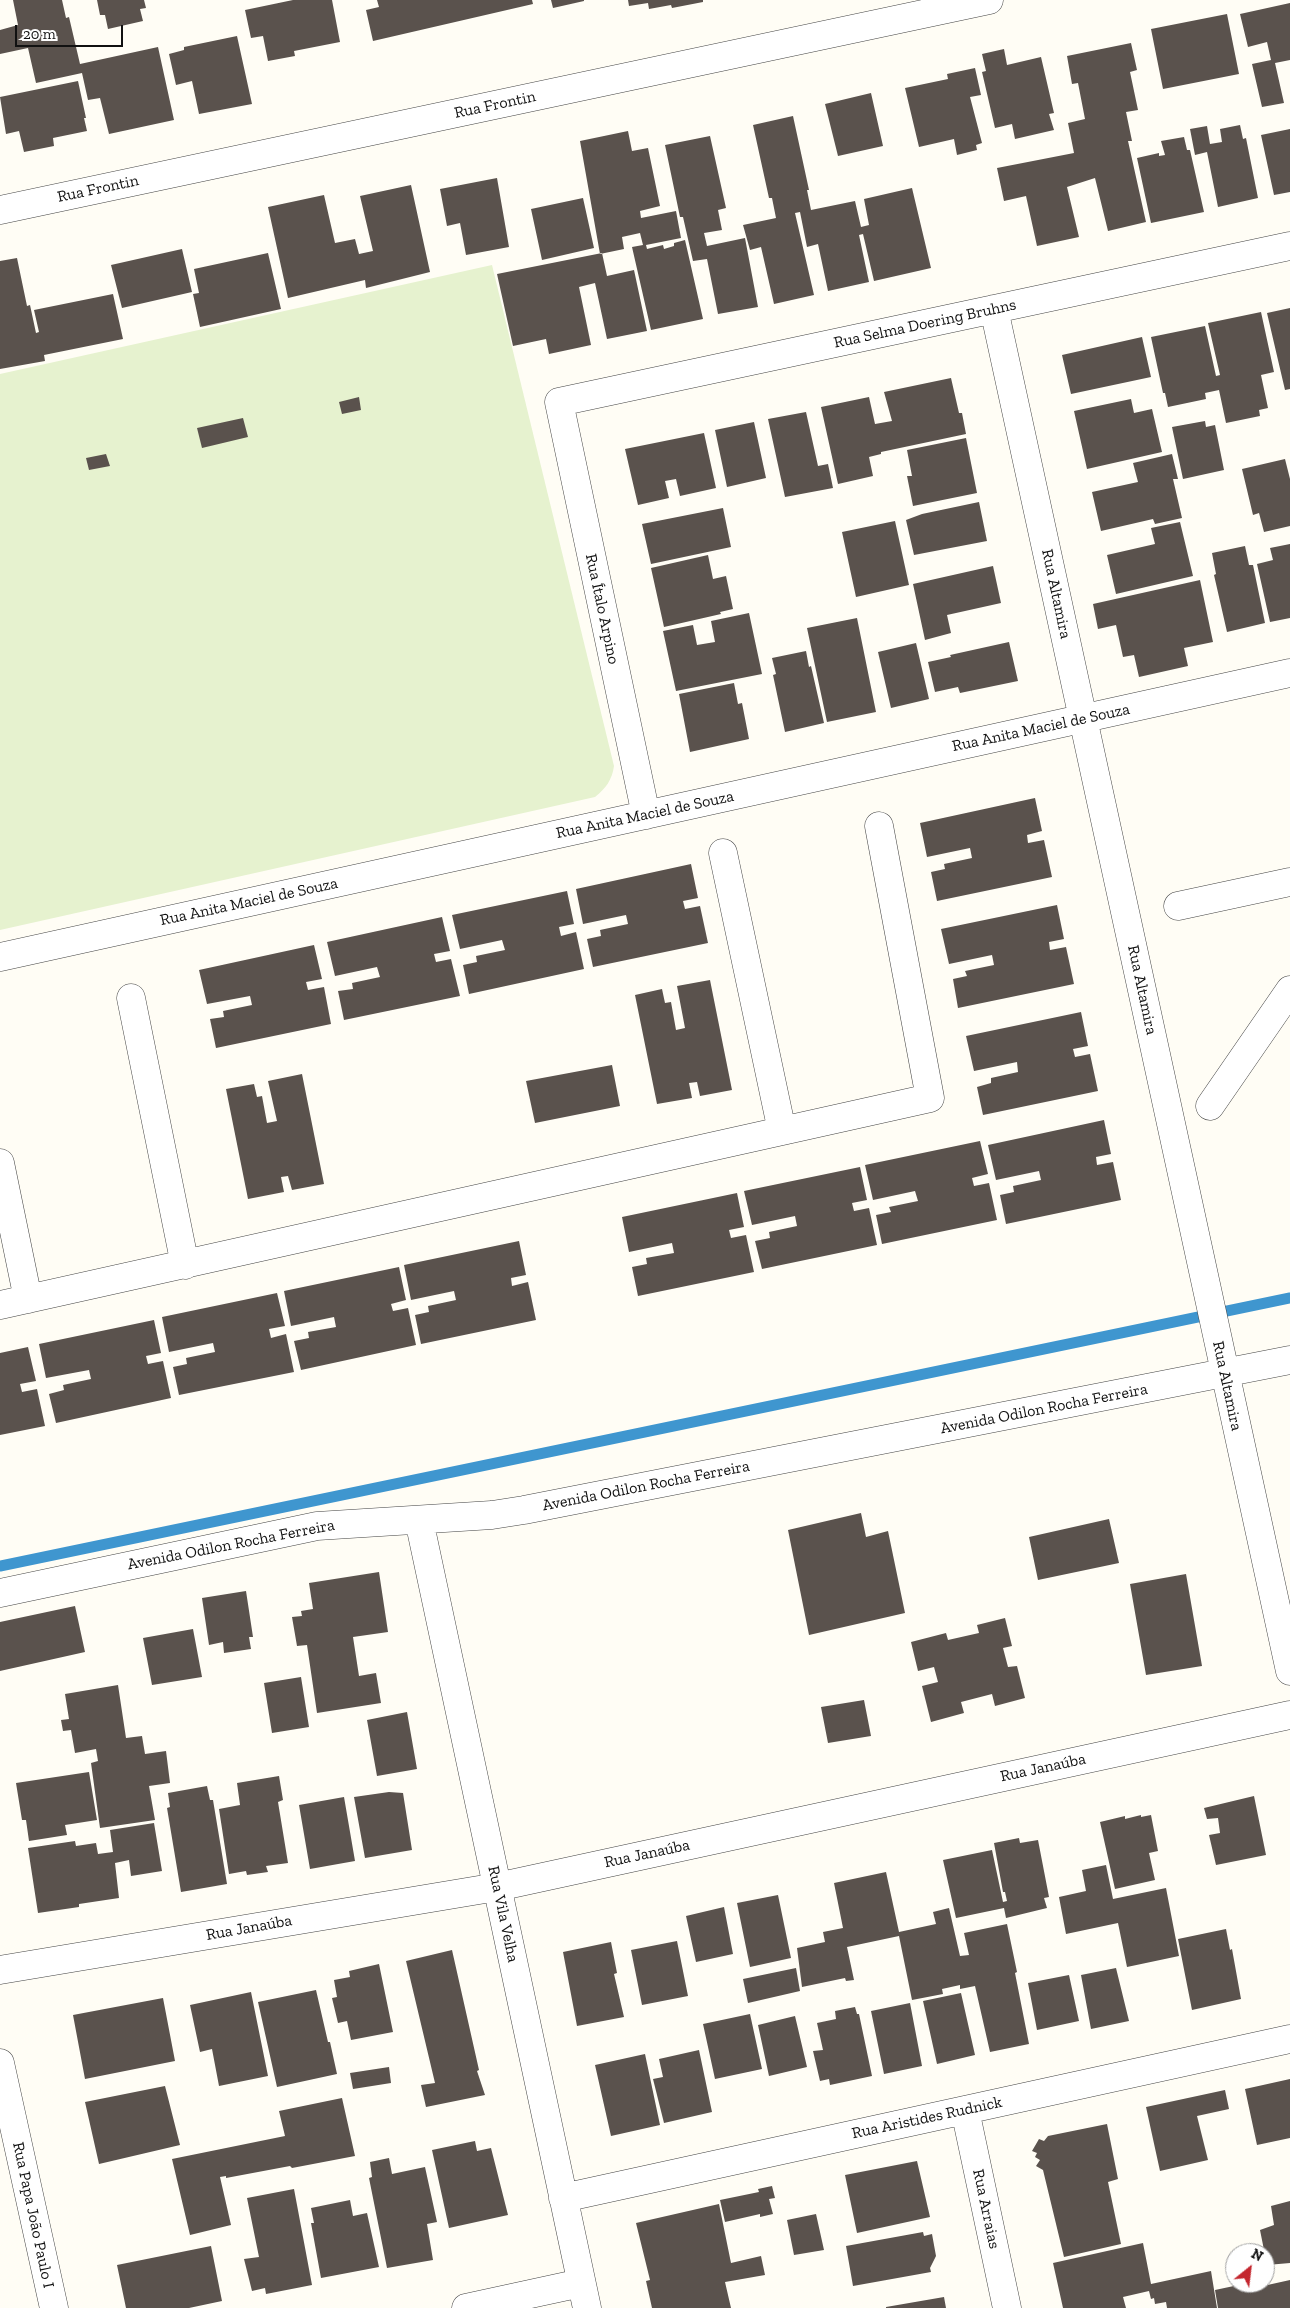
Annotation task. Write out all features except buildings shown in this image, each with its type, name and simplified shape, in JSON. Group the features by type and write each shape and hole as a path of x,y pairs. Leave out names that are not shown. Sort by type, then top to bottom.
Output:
{"street":[{"name":"Rua Frontin","path":"0,210 989,0"},
{"name":"Rua Selma Doering Bruhns","path":"559,402 1290,246"},
{"name":"Rua Altamira","path":"994,309 1290,1671"},
{"name":"Rua Ítalo Arpino","path":"559,402 646,815"},
{"name":"Rua Anita Maciel de Souza","path":"0,957 1290,673"},
{"path":"0,1306 930,1098 879,826"},
{"path":"723,853 782,1131"},
{"path":"1178,906 1290,882"},
{"path":"1210,1106 1290,990"},
{"path":"131,998 185,1266"},
{"path":"0,1163 28,1299"},
{"name":"Avenida Odilon Rocha Ferreira","path":"0,1593 317,1526 492,1515 524,1510 1290,1360"},
{"name":"Rua Vila Velha","path":"419,1520 584,2295"},
{"name":"Rua Janaúba","path":"0,1970 497,1887 1290,1715"},
{"name":"Rua Aristides Rudnick","path":"563,2198 1290,2039"},
{"name":"Rua Papa João Paulo I","path":"0,2064 54,2308"},
{"name":"Rua Arraias","path":"965,2110 1007,2308"},
{"path":"466,2308 584,2295"}],"green space":[{"path":"492,265 614,766 610,780 605,787 595,797 0,930 0,374"}],"waterway":[{"path":"0,1566 1290,1298"}]}
